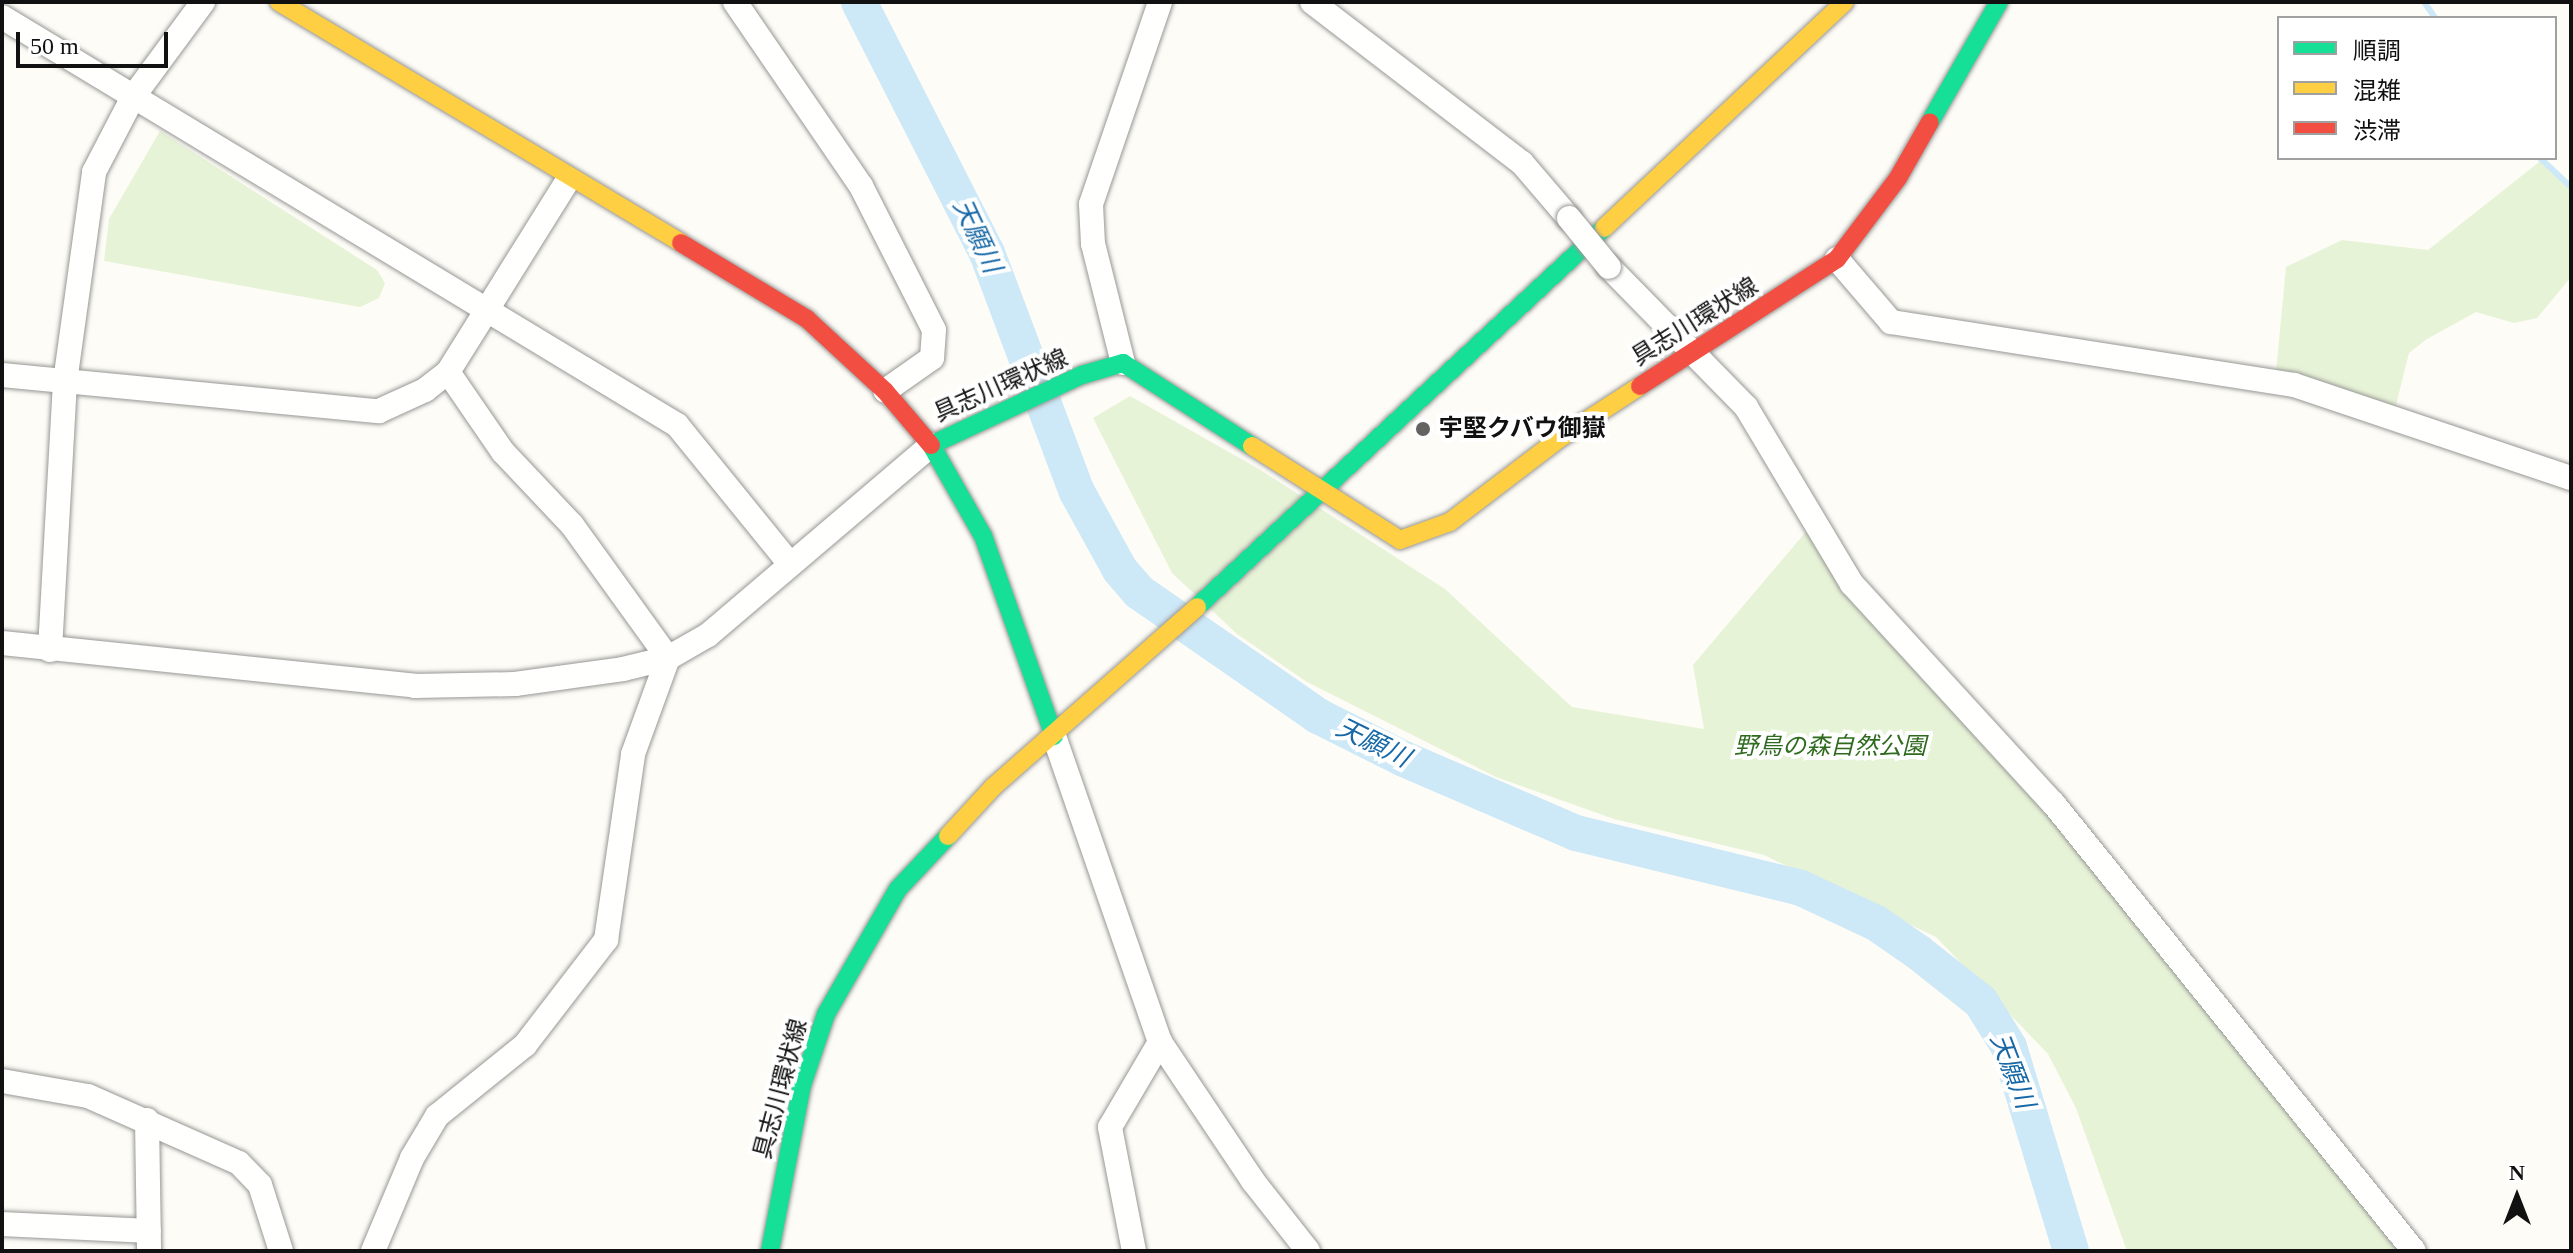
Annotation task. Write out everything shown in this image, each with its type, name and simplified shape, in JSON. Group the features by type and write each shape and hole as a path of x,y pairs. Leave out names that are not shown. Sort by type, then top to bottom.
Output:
{"main road":[{"path":"279,2 568,180 807,319 885,391 931,445"},
{"name":"具志川環状線","path":"770,1251 802,1085 826,1014 859,949 898,889 938,842 1107,692 1845,2"},
{"name":"具志川環状線","path":"1054,736 983,536 931,445 1082,375 1123,363 1400,540 1437,526 1688,352 1837,259 1898,178 1999,2"}],"street":[{"path":"50,650 65,382 94,172 133,97 203,2"},
{"path":"735,2 861,186 934,330 932,358 885,391"},
{"path":"1123,363 1093,244 1091,204 1160,2"},
{"path":"1312,2 1522,163 1609,267 1688,352 1746,407 1852,584 2053,803 2414,1251"},
{"path":"2,17 677,425 790,564"},
{"path":"2,375 379,411 425,390 448,372 568,180"},
{"path":"1837,259 1891,322 2294,385 2571,478"},
{"path":"448,372 503,452 572,525 668,658"},
{"path":"2,643 415,686 515,684 598,674 668,658 708,635 931,445"},
{"path":"373,1251 412,1158 437,1116 525,1045 606,940 633,754 668,658"},
{"path":"1054,736 1160,1042 1253,1181 1308,1251"},
{"path":"1134,1251 1110,1127 1160,1042"},
{"path":"2,1081 88,1096 147,1120 248,1170 260,1185 281,1251"},
{"path":"2,1224 149,1241 147,1120"}],"green space":[{"path":"160,131 377,270 385,283 379,298 360,307 104,261 109,219"},
{"path":"2542,160 2571,186 2571,277 2537,318 2514,323 2476,312 2427,339 2409,353 2393,417 2275,382 2286,267 2342,240 2428,250"},
{"name":"野鳥の森自然公園","path":"1130,396 1259,469 1445,589 1572,707 1704,729 1693,665 1815,521 2053,803 2414,1251 2127,1251 2076,1108 2048,1054 1936,937 1764,855 1614,819 1496,777 1307,682 1237,634 1172,573 1093,418"}],"waterway":[{"name":"天願川","path":"859,2 987,253 1077,492 1120,570 1139,592 1318,716 1404,759 1576,833 1801,888 1876,923 1918,952 1981,1002 2009,1047 2071,1251"},
{"path":"2424,2 2434,16"},
{"path":"2542,160 2571,187"}],"traffic: fast":[{"path":"1930,122 1999,2"},
{"path":"1197,607 1604,228"},
{"path":"1054,736 983,536 931,445 1082,375 1123,363 1252,446"},
{"path":"770,1251 802,1085 826,1014 898,889 948,836"}],"traffic: slow":[{"path":"279,2 681,243"},
{"path":"1604,228 1845,2"},
{"path":"1252,446 1400,540 1450,522 1563,436 1640,386"},
{"path":"948,836 993,787 1197,607"}],"traffic: jam":[{"path":"1640,386 1837,259 1898,178 1930,122"},
{"path":"681,243 807,319 885,391 931,445"}],"place":[{"name":"宇堅クバウ御嶽","path":"1423,429"}]}
